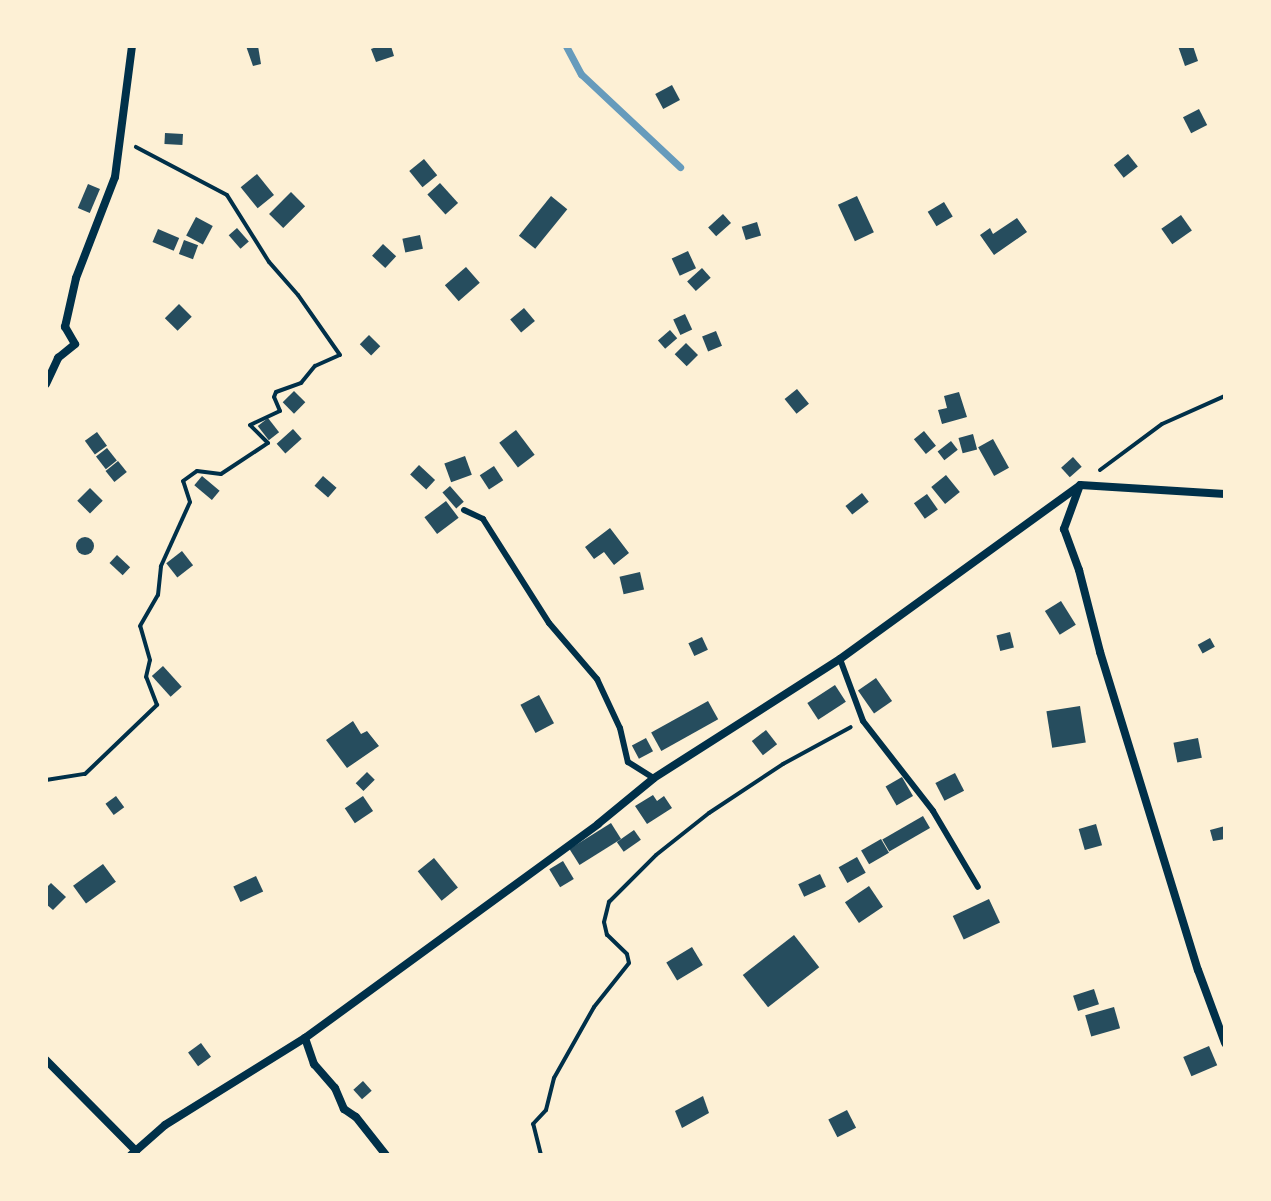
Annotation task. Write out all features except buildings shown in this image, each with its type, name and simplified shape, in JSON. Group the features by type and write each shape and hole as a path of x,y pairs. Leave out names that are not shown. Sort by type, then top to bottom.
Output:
{"street":[{"path":"46,384 58,358 75,344 65,327 76,278 115,177 132,46"},
{"path":"46,1060 133,1153 165,1125 305,1038 598,824 654,778 840,659 1080,485 1225,494"},
{"path":"1080,485 1064,529 1079,570 1100,652 1198,970 1225,1043"},
{"path":"305,1038 314,1064 335,1088 344,1109 356,1117 386,1155"}],"lane":[{"path":"464,510 483,519 549,623 597,679 620,728 628,762 654,778"},
{"path":"840,659 863,721 933,811 978,887"}],"path":[{"path":"46,780 85,774 157,705 146,677 150,660 140,626 158,595 161,566 190,502 183,481 197,471 221,474 268,443 250,425 280,411 274,397 276,392 301,383 315,366 340,355 298,295 269,262 227,195 121,140"},
{"path":"1080,485 1162,424 1225,396"},
{"path":"541,1155 533,1124 546,1110 554,1078 594,1007 629,963 627,954 607,935 604,922 609,902 656,855 709,813 783,764 863,721"}],"waterway":[{"path":"566,46 581,74 680,167"}]}
